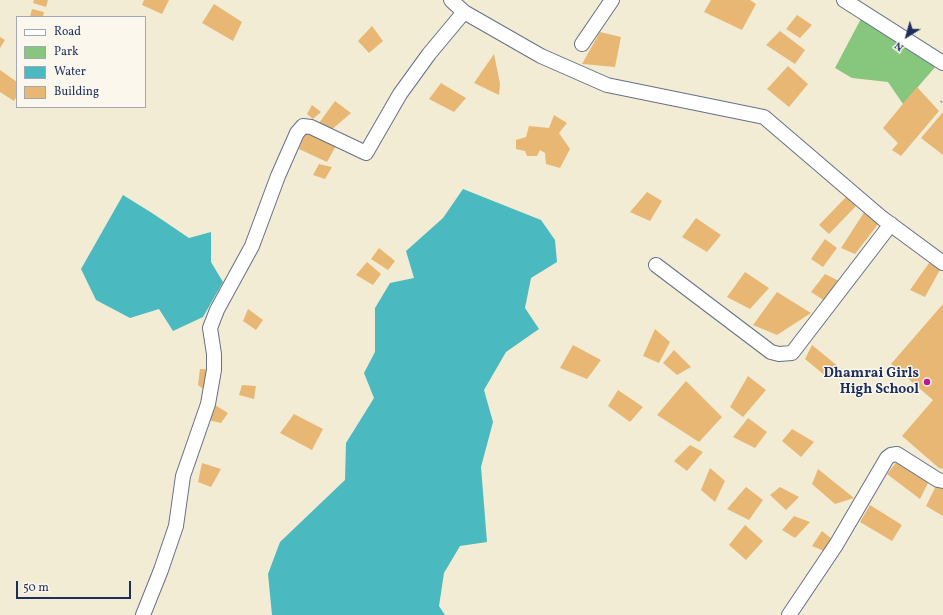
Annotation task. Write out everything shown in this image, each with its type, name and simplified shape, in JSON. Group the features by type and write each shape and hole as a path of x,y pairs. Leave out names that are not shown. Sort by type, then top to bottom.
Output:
{"street":[{"path":"451,0 464,12 541,56 607,85 764,117 891,224 943,263"},
{"path":"582,44 612,0"},
{"path":"844,0 943,63"},
{"path":"143,615 161,570 176,526 183,476 208,404 214,370 214,354 210,328 252,246 278,176 297,133 303,126 311,127 366,153 400,94 429,54 464,12"},
{"path":"656,265 771,352 780,354 792,353 891,224"},
{"path":"788,615 836,545 887,458 897,454 938,480 943,481"}],"green space":[{"path":"864,13 937,65 903,104 888,82 852,78 835,68"}],"water":[{"path":"463,189 541,220 555,240 557,262 531,278 525,308 539,329 506,352 484,390 493,422 481,467 487,542 460,546 444,573 439,606 445,615 272,615 268,574 280,542 345,480 346,443 374,398 364,373 375,352 375,308 390,283 414,278 406,251 443,218"},
{"path":"123,195 189,238 211,232 211,262 223,282 203,317 173,331 159,309 130,318 96,300 81,269"}],"building":[{"path":"34,0 48,0 46,7 33,3"},
{"path":"144,0 169,0 162,14 142,5"},
{"path":"711,0 750,0 756,4 742,30 704,12"},
{"path":"214,4 242,22 233,41 202,23"},
{"path":"32,9 44,12 43,16 30,16"},
{"path":"797,15 812,25 800,38 786,29"},
{"path":"372,26 383,41 369,53 358,41"},
{"path":"780,31 805,50 795,64 766,45"},
{"path":"600,32 621,37 615,67 582,64"},
{"path":"0,37 5,40 0,48"},
{"path":"494,54 500,84 499,95 474,83"},
{"path":"788,66 808,84 789,107 767,89"},
{"path":"0,70 16,81 16,98 14,101 0,92"},
{"path":"441,83 466,98 454,112 429,99"},
{"path":"917,87 939,111 901,156 892,150 898,143 883,128"},
{"path":"335,101 351,113 329,132 319,123"},
{"path":"312,105 321,112 313,119 307,114"},
{"path":"943,112 943,155 921,138"},
{"path":"554,115 567,123 559,133 570,149 560,168 546,164 545,153 540,150 537,156 527,156 525,151 516,149 516,140 526,137 529,126 549,128"},
{"path":"306,131 337,144 327,162 299,149"},
{"path":"319,164 332,167 325,179 313,175"},
{"path":"647,192 662,201 650,221 630,212"},
{"path":"846,197 856,206 829,234 819,225"},
{"path":"865,211 879,223 855,254 841,248"},
{"path":"696,218 721,235 707,252 682,237"},
{"path":"825,239 837,248 823,267 811,259"},
{"path":"379,248 395,261 388,270 371,259"},
{"path":"367,262 381,274 373,285 356,275"},
{"path":"929,263 941,268 925,297 910,290"},
{"path":"745,272 769,288 750,309 727,297"},
{"path":"825,274 845,284 825,301 811,292"},
{"path":"777,292 811,313 777,335 753,325"},
{"name":"Dhamrai Girls High School","path":"943,304 943,469 939,468 902,436 933,400 891,364"},
{"path":"248,309 263,320 256,330 243,321"},
{"path":"655,329 670,342 659,363 643,356"},
{"path":"573,345 601,360 587,379 560,368"},
{"path":"812,345 839,367 828,378 805,359"},
{"path":"674,350 691,367 677,375 663,363"},
{"path":"200,369 214,370 207,392 198,385"},
{"path":"748,376 766,390 743,417 730,407"},
{"path":"686,381 722,417 699,442 657,415"},
{"path":"242,385 256,386 254,399 239,395"},
{"path":"618,390 643,407 630,422 608,406"},
{"path":"215,405 228,413 221,423 208,420"},
{"path":"294,414 323,429 312,450 280,433"},
{"path":"748,418 767,432 755,448 733,437"},
{"path":"792,429 814,442 801,457 782,441"},
{"path":"690,445 703,452 687,471 674,461"},
{"path":"898,460 929,481 920,499 887,474"},
{"path":"202,463 221,469 211,487 198,482"},
{"path":"710,468 725,481 715,502 701,490"},
{"path":"818,469 854,498 835,504 812,484"},
{"path":"936,486 943,488 943,516 926,506"},
{"path":"746,487 763,500 749,520 727,509"},
{"path":"780,487 799,497 786,510 770,495"},
{"path":"870,505 902,525 892,541 860,522"},
{"path":"794,516 810,522 795,538 782,530"},
{"path":"745,525 763,541 746,560 729,545"},
{"path":"822,531 833,540 824,551 812,546"}],"place":[{"name":"Dhamrai Girls High School","path":"927,382"}]}
